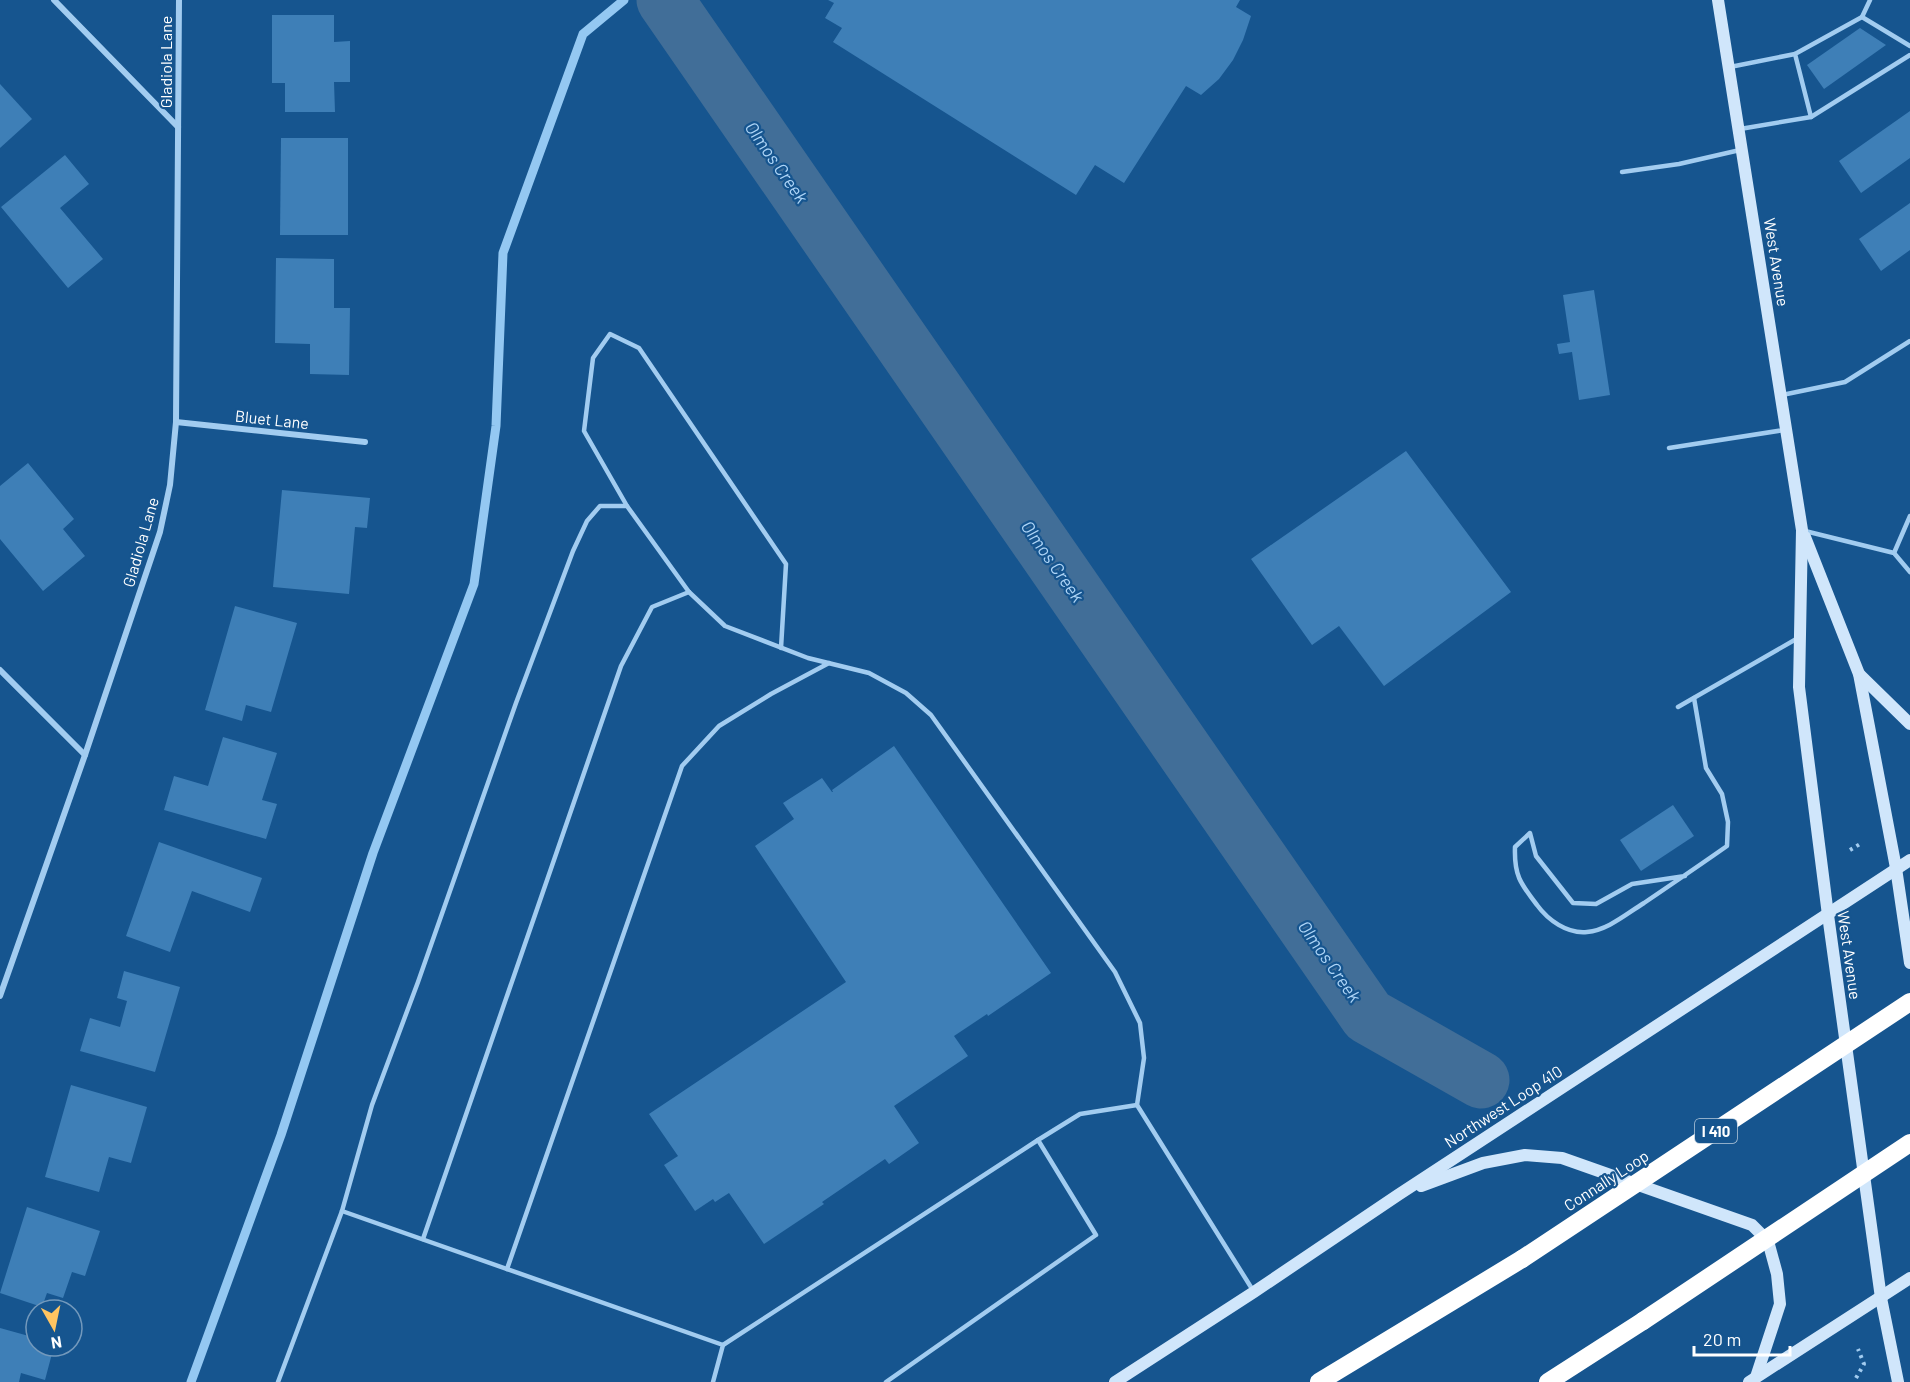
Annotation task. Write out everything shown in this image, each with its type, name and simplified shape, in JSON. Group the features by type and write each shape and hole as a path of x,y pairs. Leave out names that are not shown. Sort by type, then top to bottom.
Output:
{"highway":[{"name":"Connally Loop","path":"1319,1382 1522,1259 1910,1002"},
{"path":"1548,1382 1910,1143"}],"main road":[{"name":"West Avenue","path":"1718,0 1802,530 1799,687 1881,1298 1898,1382"},
{"name":"West Avenue","path":"1802,530 1859,674 1896,868 1910,963"},
{"path":"1859,674 1910,724"},
{"name":"Northwest Loop 410","path":"1116,1382 1910,860"},
{"path":"1398,1195 1483,1163 1525,1155 1562,1158 1752,1225 1768,1241 1777,1274 1780,1304 1753,1379"},
{"path":"1753,1379 1910,1278"}],"street":[{"path":"54,0 178,128"},
{"name":"Gladiola Lane","path":"0,996 160,532 170,485 176,422 179,0"},
{"name":"Bluet Lane","path":"176,422 365,442"},
{"path":"0,669 85,755"}],"lane":[{"path":"1730,68 1795,54 1862,17 1870,0"},
{"path":"1862,17 1910,46"},
{"path":"1795,54 1811,117"},
{"path":"1740,129 1811,117 1910,55"},
{"path":"1622,172 1679,164 1743,150"},
{"path":"781,648 786,564 639,348 610,334 593,358 584,431 627,506 689,592 725,626 781,648 808,658 869,673 906,693 931,715 1115,972 1140,1023 1144,1058 1137,1105 1254,1292"},
{"path":"1781,395 1845,382 1910,341"},
{"path":"1669,448 1787,429"},
{"path":"278,1382 342,1211 372,1105 573,551 586,521 600,506 627,506"},
{"path":"1894,553 1910,516"},
{"path":"1802,530 1894,553 1910,572"},
{"path":"423,1239 621,666 652,607 689,592"},
{"path":"1678,707 1800,636"},
{"path":"507,1269 682,766 719,726 771,694 829,663"},
{"path":"1684,876 1632,884 1596,904 1573,903 1536,856 1530,833 1515,847 1514,867 1524,888 1542,912 1566,929 1586,932 1607,927 1684,876 1727,846 1728,822 1722,794 1706,768 1694,698"},
{"path":"712,1382 723,1345 1080,1114 1137,1105"},
{"path":"886,1382 1096,1235 1038,1140"},
{"path":"342,1211 723,1345"}],"path":[{"path":"1850,850 1860,844"},
{"path":"1858,1349 1864,1364"},
{"path":"1856,1378 1864,1364 1870,1362"}],"building":[{"path":"828,0 1240,0 1236,7 1251,16 1233,60 1219,79 1201,95 1186,86 1124,183 1095,165 1076,195 833,42 842,28 825,18 834,3"},
{"path":"272,15 334,15 334,42 350,41 350,82 334,82 335,112 285,112 285,83 272,83"},
{"path":"1860,28 1886,45 1824,89 1807,65"},
{"path":"0,84 32,119 0,148"},
{"path":"1910,111 1910,158 1861,193 1839,161"},
{"path":"281,138 348,138 348,235 280,235"},
{"path":"65,155 89,184 60,208 103,259 68,288 1,207"},
{"path":"1910,203 1910,250 1881,271 1859,239"},
{"path":"276,258 334,259 334,308 350,308 349,375 310,374 310,344 275,343"},
{"path":"1594,290 1610,395 1579,400 1572,352 1559,354 1557,344 1570,342 1563,295"},
{"path":"1406,451 1511,592 1384,686 1339,626 1312,645 1251,559"},
{"path":"28,463 74,519 63,529 85,556 43,591 0,539 0,486"},
{"path":"282,490 370,498 367,528 355,527 349,594 273,587"},
{"path":"235,606 297,623 271,712 246,705 242,721 205,710"},
{"path":"223,737 277,753 262,800 277,804 266,839 164,810 174,776 208,786"},
{"path":"894,746 1051,973 954,1036 968,1056 894,1106 919,1143 889,1164 885,1159 764,1244 729,1193 715,1202 713,1199 695,1211 664,1165 678,1156 649,1114 846,982 755,846 794,819 783,803 822,778 833,792 832,790"},
{"path":"1673,805 1694,836 1641,871 1620,840"},
{"path":"159,842 262,878 250,912 192,891 170,952 126,936"},
{"path":"124,971 180,987 155,1072 80,1051 90,1018 120,1027 127,1001 117,998"},
{"path":"71,1085 147,1107 131,1163 109,1157 99,1192 45,1177"},
{"path":"27,1207 100,1231 85,1276 72,1272 63,1298 47,1293 45,1298 24,1298 24,1301 0,1293"},
{"path":"0,1328 24,1335 24,1358 51,1358 45,1380 21,1373 19,1382 0,1382"}],"waterway":[{"path":"191,1382 281,1135 373,853 474,584 496,426 503,253 583,34 624,0"},
{"name":"Olmos Creek","path":"665,0 1368,1016 1481,1080"}]}
